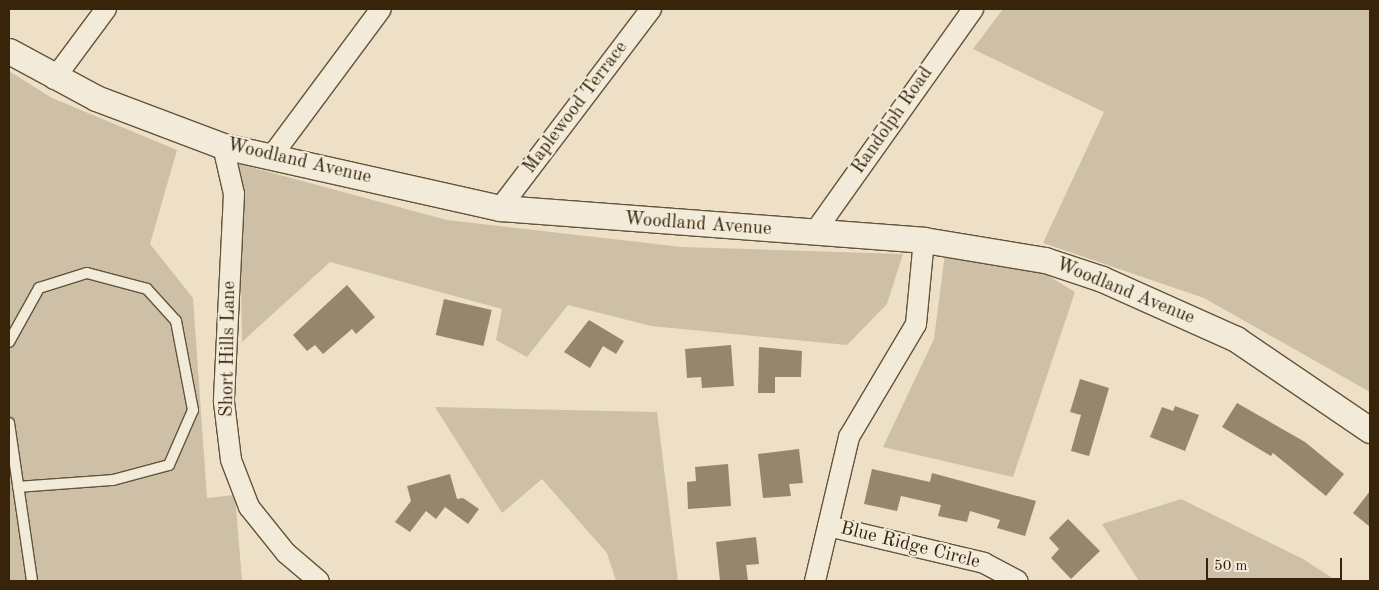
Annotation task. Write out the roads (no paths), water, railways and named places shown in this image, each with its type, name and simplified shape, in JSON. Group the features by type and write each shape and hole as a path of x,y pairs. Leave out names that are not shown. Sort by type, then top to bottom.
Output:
{"street":[{"path":"54,79 106,9"},
{"path":"272,157 381,9"},
{"name":"Maplewood Terrace","path":"500,208 651,9"},
{"name":"Randolph Road","path":"814,233 973,9"},
{"name":"Woodland Avenue","path":"9,51 54,79 163,126 223,146 500,208 924,240 1045,260 1154,300 1236,339 1370,430"},
{"name":"Short Hills Lane","path":"223,146 234,194 224,402 231,460 249,506 286,552 319,581"},
{"name":"Blue Ridge Circle","path":"815,581 849,437 916,324 924,240"},
{"name":"Blue Ridge Circle","path":"828,526 984,563 1018,581"}],"lane":[{"path":"9,342 38,288 87,273 147,289 176,321 193,410 169,465 113,480 18,487"},
{"path":"9,423 32,581"}]}
